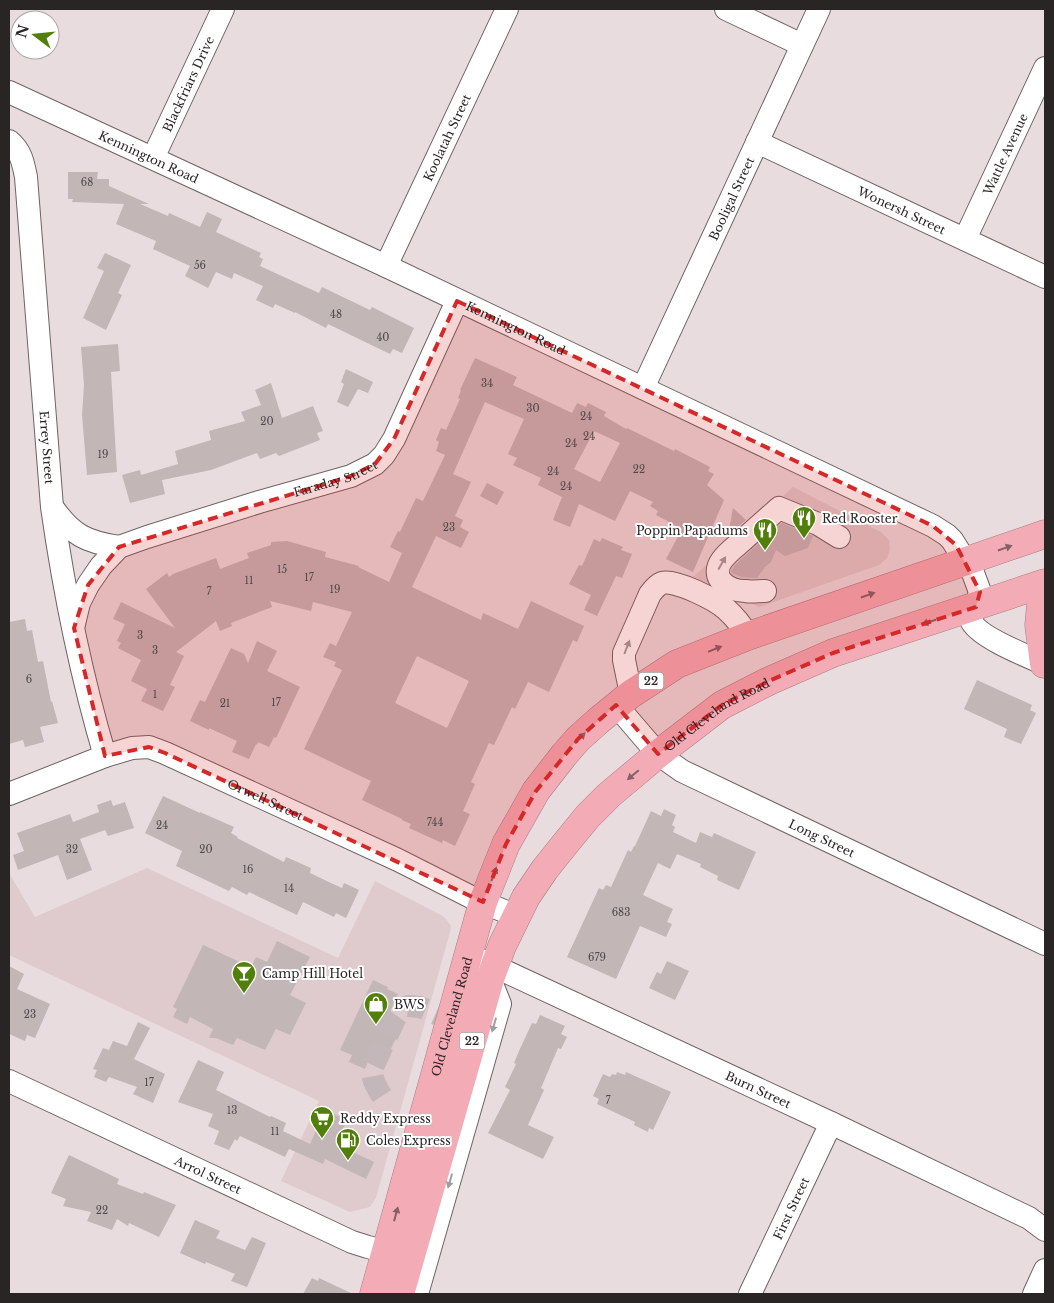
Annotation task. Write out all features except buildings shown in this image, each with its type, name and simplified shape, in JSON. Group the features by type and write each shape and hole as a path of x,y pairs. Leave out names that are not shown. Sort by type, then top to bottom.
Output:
{"highway":[{"name":"Old Cleveland Road","path":"400,1294 398,1255 483,902 506,844 536,791 564,755 578,739 624,700 677,664 748,636 1045,534"},
{"name":"Old Cleveland Road","path":"374,1294 398,1255 502,946 526,897 545,869 588,816 609,795 658,754 722,705 768,681 832,653 1044,583"},
{"path":"1044,583 1039,625 1044,664"}],"street":[{"name":"Blackfriars Drive","path":"153,158 223,9"},
{"name":"Koolatah Street","path":"386,266 507,9"},
{"path":"726,9 802,45"},
{"name":"Booligal Street","path":"643,388 819,9"},
{"name":"Wattle Avenue","path":"965,239 1045,68"},
{"name":"Kennington Road","path":"9,92 386,266 933,526 947,535 956,545 973,573 980,592 972,622 984,634 1044,664"},
{"name":"Errey Street","path":"9,141 16,147 23,161 26,177 52,507 91,709 105,756"},
{"name":"Wonersh Street","path":"757,142 1045,277"},
{"name":"Faraday Street","path":"74,628 79,603 88,585 101,566 118,547 147,536 350,476 375,464 384,455 394,438 457,301"},
{"path":"52,507 72,531 86,539 118,547"},
{"path":"765,590 745,591 725,585 720,581 717,574 718,567 730,551 780,508 818,524 839,537"},
{"path":"624,700 624,652 650,594 662,583 672,583 690,589 724,607 738,621 748,636"},
{"name":"Long Street","path":"624,700 658,754 682,771 1045,944"},
{"name":"Orwell Street","path":"9,794 105,756 132,748 149,747 398,860 483,902 516,916"},
{"name":"Burn Street","path":"469,954 492,972 831,1123 1029,1218 1045,1230"},
{"path":"417,1294 500,1004 492,972"},
{"name":"Arrol Street","path":"9,1081 352,1242 398,1255"},
{"name":"First Street","path":"750,1294 831,1123"},
{"path":"1034,1294 1045,1270"}],"highlighted area":[{"path":"457,301 933,526 956,545 980,592 976,607 833,653 769,681 722,705 658,754 616,705 578,739 536,791 506,844 483,902 165,753 149,747 105,756 74,628 88,585 119,547 351,476 375,464 394,439"}],"shaded area":[{"path":"793,487 881,532 889,540 890,549 887,558 879,565 759,607 693,577"},
{"path":"147,868 338,958 375,881 441,915 451,926 376,1198 370,1207 350,1212 281,1181 319,1101 9,955 9,873 35,917"}],"tunnel":[{"path":"382,1096 375,1083 372,1069 400,1012 408,1006 420,1007 450,1020"}],"place":[{"name":"Red Rooster","path":"804,539"},
{"name":"Poppin Papadums","path":"765,551"},
{"name":"Camp Hill Hotel","path":"244,994"},
{"name":"BWS","path":"376,1025"},
{"name":"Reddy Express","path":"322,1139"},
{"name":"Coles Express","path":"348,1161"}]}
